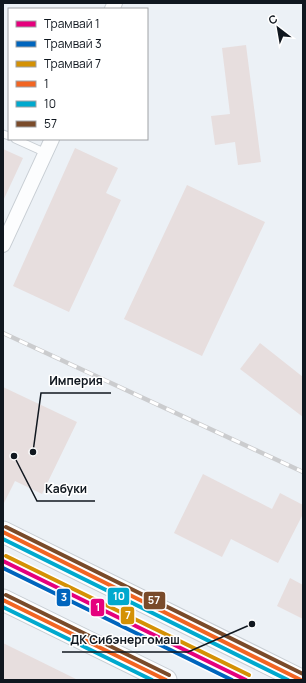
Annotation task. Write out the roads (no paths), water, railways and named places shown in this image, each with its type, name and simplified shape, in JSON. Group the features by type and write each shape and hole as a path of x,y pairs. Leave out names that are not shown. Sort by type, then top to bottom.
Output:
{"main road":[{"path":"3,532 301,680"},
{"path":"3,600 138,674 166,680"}],"street":[{"path":"3,245 52,140"}],"lane":[{"path":"17,140 46,153"}],"railway":[{"path":"3,333 303,472"}],"tram line":[{"name":"7","path":"6,556 249,675"},
{"name":"1","path":"3,561 246,680"},
{"name":"3","path":"3,568 232,680"}],"place":[{"name":"Империя","path":"33,452"},
{"name":"Кабуки","path":"14,456"},
{"name":"ДК Сибэнергомаш","path":"252,624"}]}
